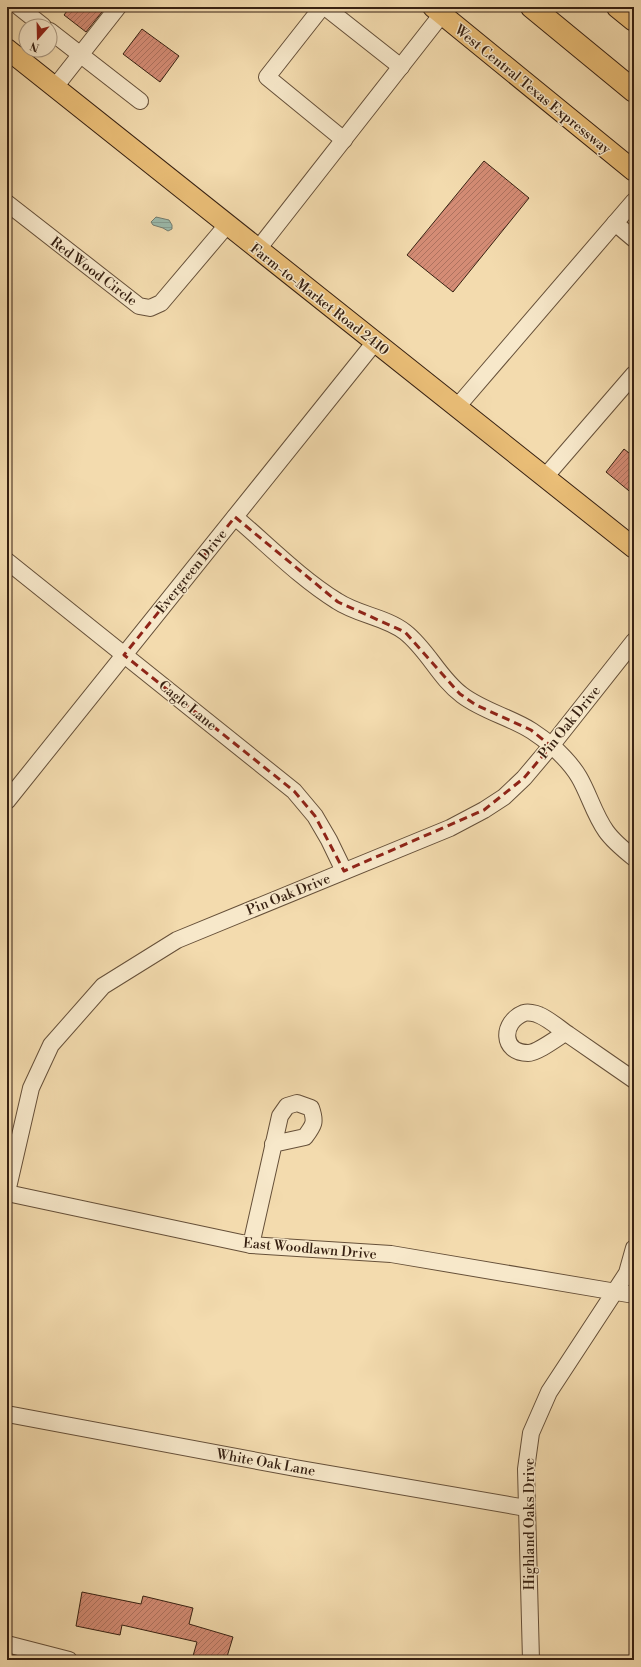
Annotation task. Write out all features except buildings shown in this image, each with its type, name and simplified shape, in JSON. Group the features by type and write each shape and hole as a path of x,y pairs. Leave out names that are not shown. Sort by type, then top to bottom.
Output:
{"highway":[{"path":"532,7 634,91"},
{"path":"618,7 634,20"}],"main road":[{"name":"West Central Texas Expressway","path":"437,11 634,171"},
{"name":"Farm-to-Market Road 2410","path":"8,52 55,87 634,548"}],"street":[{"path":"19,7 33,18"},
{"path":"55,87 118,7"},
{"path":"344,140 267,77 324,7 401,68"},
{"path":"258,249 401,68 437,11"},
{"path":"58,37 140,101"},
{"path":"457,407 634,201"},
{"name":"Red Wood Circle","path":"7,203 139,306 150,308 161,304 227,225"},
{"path":"615,223 634,239"},
{"name":"Evergreen Drive","path":"7,802 375,342"},
{"path":"545,477 634,374"},
{"path":"235,516 315,586 338,602 361,613 386,622 405,632 460,694 476,705 531,730 551,746 562,756 579,776 590,803 606,831 621,848 634,858"},
{"name":"Cagle Lane","path":"7,561 294,791 315,816 344,871"},
{"name":"Pin Oak Drive","path":"7,1192 32,1088 51,1045 103,986 177,940 450,828 484,810 504,797 524,778 551,746 634,640"},
{"path":"565,1033 634,1080"},
{"path":"251,1245 273,1144"},
{"name":"East Woodlawn Drive","path":"7,1192 251,1245 391,1254 634,1295"},
{"name":"Highland Oaks Drive","path":"531,1660 526,1469 531,1433 538,1415 550,1392 627,1273 634,1248"},
{"name":"White Oak Lane","path":"7,1414 295,1468 483,1502 526,1508"},
{"path":"7,1644 68,1660"}],"highlighted area":[{"path":"235,517 338,602 405,632 460,694 476,705 531,730 551,746 524,778 484,810 344,871 315,816 294,791 124,655"}],"shaded area":[{"path":"156,217 169,220 172,225 172,229 168,231 153,225 151,222"}]}
